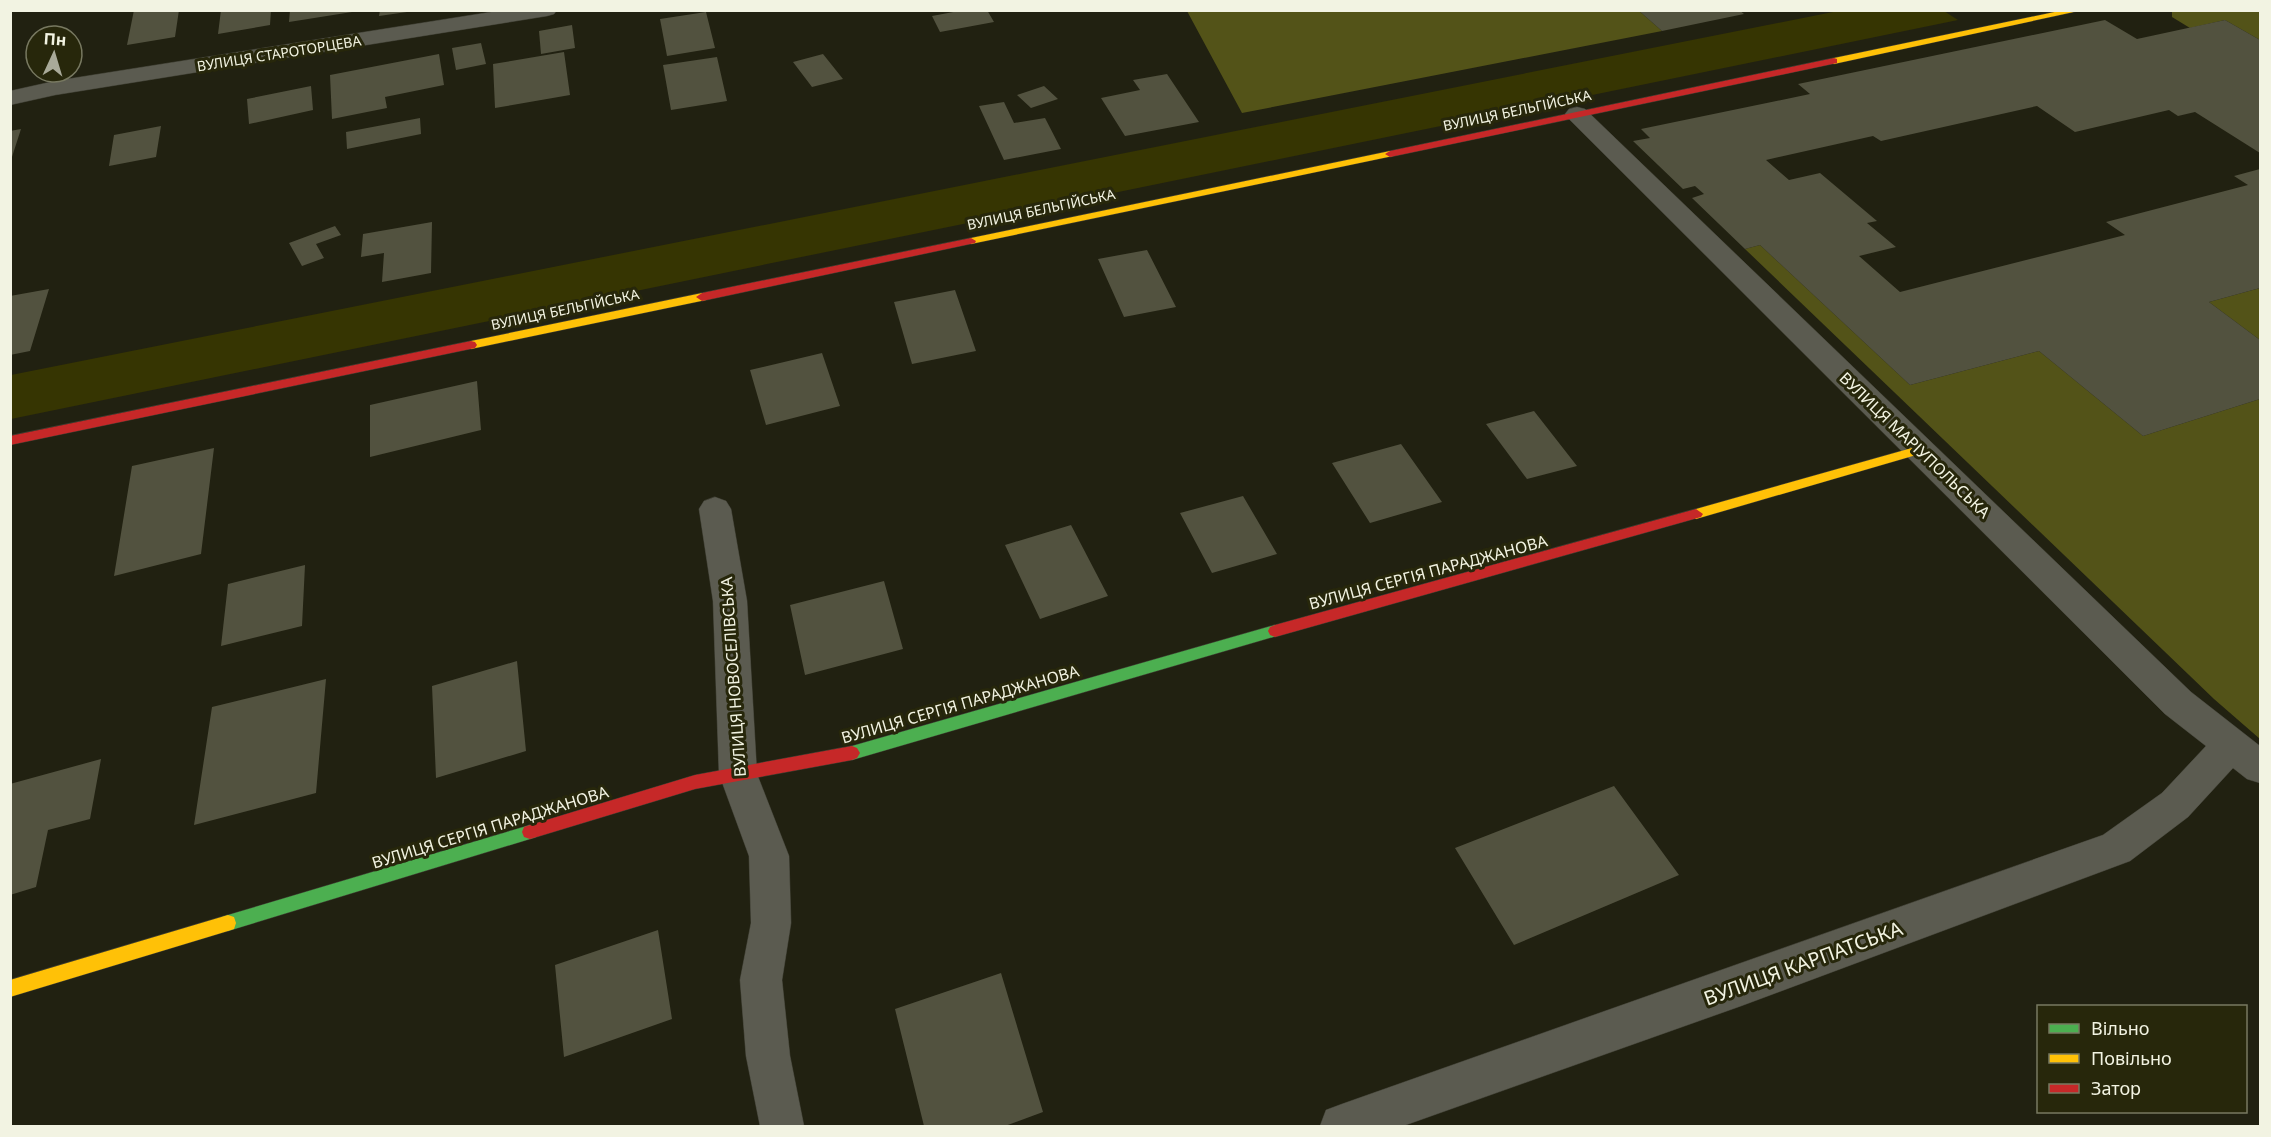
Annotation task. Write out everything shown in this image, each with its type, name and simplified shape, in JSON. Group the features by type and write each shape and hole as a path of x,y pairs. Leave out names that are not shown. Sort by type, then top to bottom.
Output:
{"street":[{"name":"ВУЛИЦЯ СТАРОТОРЦЕВА","path":"10,98 55,88 547,10"},
{"name":"ВУЛИЦЯ БЕЛЬГІЙСЬКА","path":"10,441 2079,10"},
{"name":"ВУЛИЦЯ МАРІУПОЛЬСЬКА","path":"1577,114 2178,702 2246,755"},
{"name":"ВУЛИЦЯ СЕРГІЯ ПАРАДЖАНОВА","path":"10,989 695,782 845,755 1175,659 1525,563 1919,450"},
{"name":"ВУЛИЦЯ НОВОСЕЛІВСЬКА","path":"715,509 730,601 738,774 769,856 771,923 761,980 768,1056 782,1126"},
{"name":"ВУЛИЦЯ КАРПАТСЬКА","path":"1342,1126 1730,989 2116,848 2246,755"}],"shaded area":[{"path":"1638,10 1662,31 1242,113 1187,11"},
{"path":"1838,11 1944,11 1958,20 11,419 11,375"},
{"path":"2172,11 2260,11 2260,40 2225,20 2190,28 2172,17"},
{"path":"1760,245 1910,385 2039,351 2143,436 2260,399 2260,739 2214,699 1745,249"},
{"path":"2260,288 2260,340 2209,302"}],"building":[{"path":"134,10 179,10 175,37 127,45"},
{"path":"221,10 271,10 270,25 218,34"},
{"path":"290,10 352,10 352,12 289,22"},
{"path":"380,10 407,10 407,12 379,16"},
{"path":"964,10 987,10 994,22 940,32 932,16"},
{"path":"1638,10 1739,10 1744,14 1662,31"},
{"path":"706,12 715,48 667,56 660,19"},
{"path":"2105,20 2137,39 2225,20 2260,40 2260,153 2195,112 2178,116 2169,110 2075,132 2037,106 1881,141 1873,136 1766,160 1789,180 1820,173 1877,221 1867,223 1896,247 1859,256 1900,292 2125,235 2106,222 2248,185 2234,176 2260,169 2260,288 2209,302 2260,340 2260,399 2143,436 2039,351 1910,385 1760,245 1745,249 1692,198 1704,194 1695,186 1683,189 1633,141 1650,138 1641,129 1810,94 1798,84"},
{"path":"572,25 575,48 541,54 539,31"},
{"path":"481,43 486,64 456,70 452,48"},
{"path":"564,52 570,95 495,108 493,64"},
{"path":"439,54 444,85 385,97 387,108 332,119 330,75"},
{"path":"823,54 843,79 812,87 793,62"},
{"path":"717,57 727,101 671,110 663,65"},
{"path":"1167,74 1199,122 1125,136 1101,98 1140,90 1133,80"},
{"path":"311,86 313,110 249,124 247,99"},
{"path":"1044,86 1058,99 1031,108 1017,95"},
{"path":"1004,102 1014,123 1045,118 1061,149 1004,160 979,106"},
{"path":"420,118 421,134 347,149 346,132"},
{"path":"161,126 156,157 109,166 114,135"},
{"path":"21,129 11,160 10,160 10,131"},
{"path":"432,222 431,273 382,282 384,253 361,257 363,234"},
{"path":"335,226 341,235 316,244 324,258 302,266 289,243"},
{"path":"1147,250 1176,307 1124,317 1098,259"},
{"path":"49,289 30,351 10,355 10,296"},
{"path":"955,290 976,351 912,364 894,302"},
{"path":"822,353 840,406 766,425 750,370"},
{"path":"477,381 481,430 370,457 370,405"},
{"path":"1534,411 1577,466 1527,479 1486,424"},
{"path":"1401,444 1442,502 1370,523 1332,463"},
{"path":"214,448 201,554 114,576 132,466"},
{"path":"1243,496 1277,554 1212,573 1180,513"},
{"path":"1071,525 1108,596 1040,619 1005,545"},
{"path":"305,565 302,626 221,646 228,584"},
{"path":"884,581 903,649 805,675 790,605"},
{"path":"517,661 526,751 436,778 432,686"},
{"path":"326,679 316,793 194,825 212,707"},
{"path":"101,759 90,819 48,830 36,887 10,895 10,784"},
{"path":"1614,786 1679,875 1514,945 1455,848"},
{"path":"658,930 672,1019 564,1057 555,965"},
{"path":"1001,973 1043,1112 1005,1126 924,1126 895,1009"}],"traffic: fast":[{"path":"852,753 1275,631"},
{"path":"228,923 530,832"}],"traffic: slow":[{"path":"1834,61 2079,10"},
{"path":"971,241 1390,154"},
{"path":"471,345 702,297"},
{"path":"1696,514 1919,450"},
{"path":"10,989 228,923"}],"traffic: jam":[{"path":"1390,154 1834,61"},
{"path":"702,297 971,241"},
{"path":"10,441 471,345"},
{"path":"1275,631 1696,514"},
{"path":"530,832 695,782 852,753"}]}
